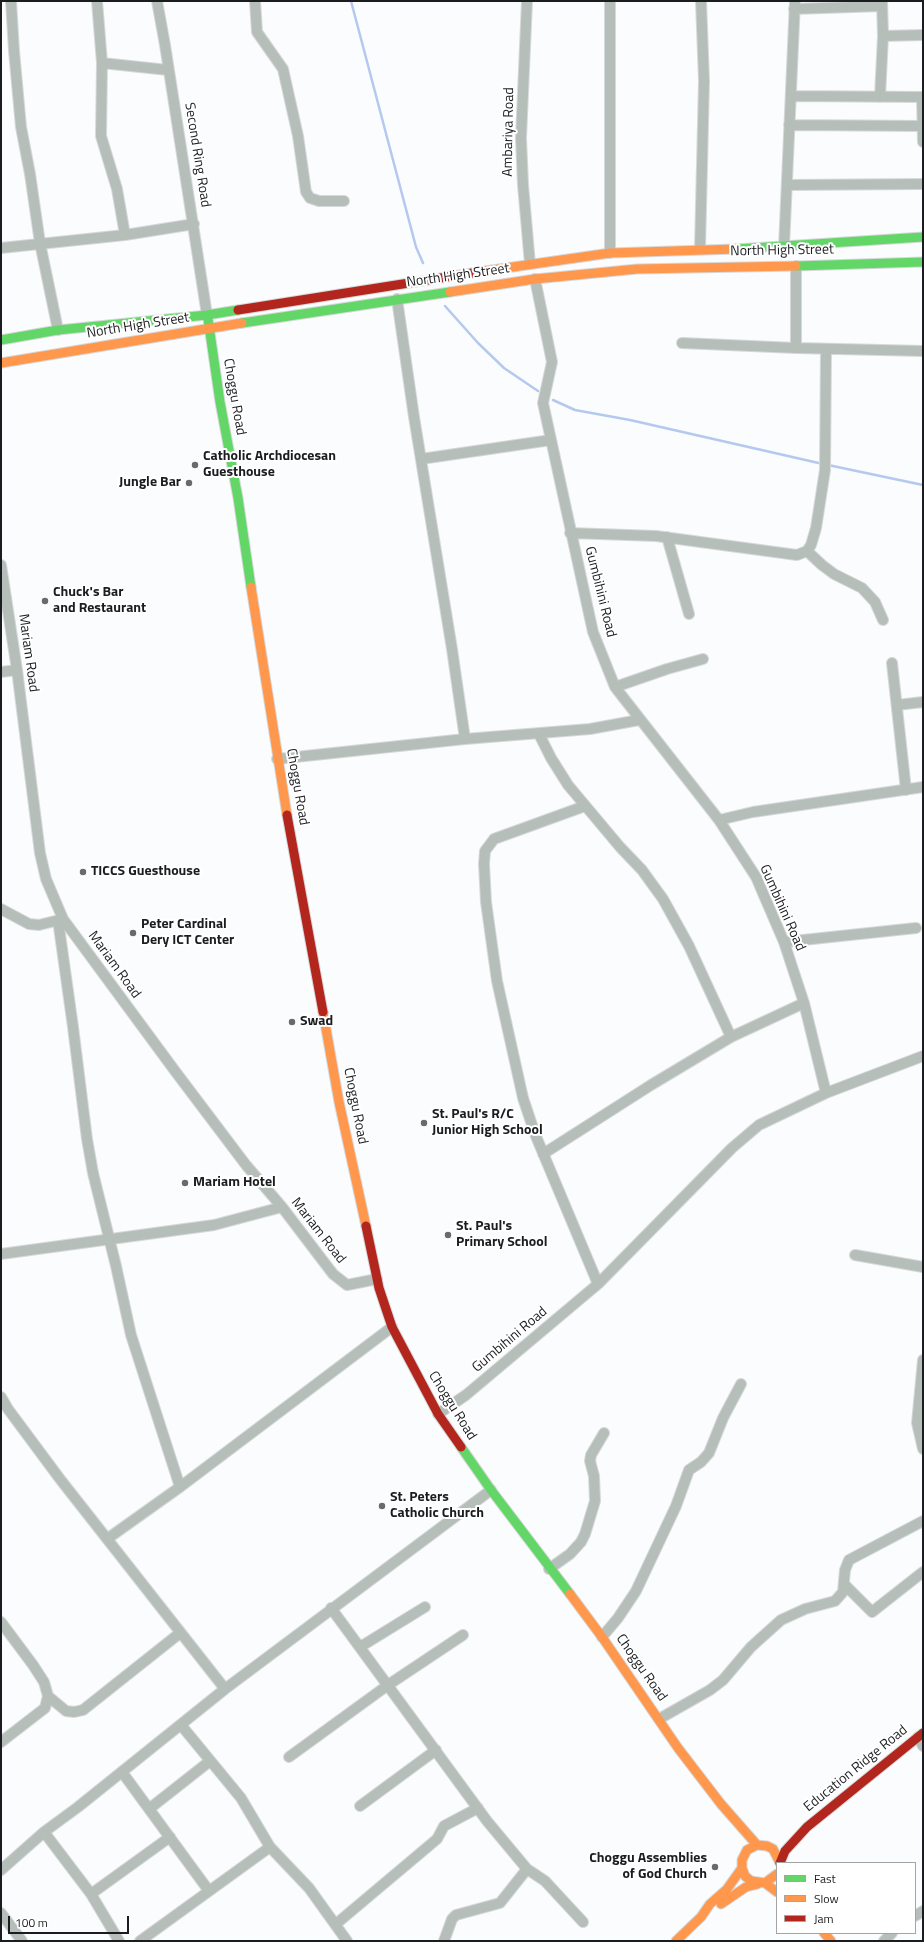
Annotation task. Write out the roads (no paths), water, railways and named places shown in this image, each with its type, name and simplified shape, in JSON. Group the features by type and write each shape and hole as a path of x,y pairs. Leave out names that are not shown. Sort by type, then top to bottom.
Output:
{"main road":[{"name":"North High Street","path":"1,340 58,330 207,315 530,264 610,253 784,247 923,237"},
{"name":"North High Street","path":"1,363 70,350 535,279 637,269 682,267 796,266 923,262"},
{"name":"Choggu Road","path":"207,315 220,402 238,498 277,758 339,1102 377,1279 392,1327 438,1414 491,1490 549,1569 602,1637 721,1804 757,1845"},
{"name":"Education Ridge Road","path":"767,1846 784,1840 807,1827 921,1739"},
{"name":"Choggu Road","path":"721,1804 737,1836"},
{"name":"Education Ridge Road","path":"780,1862 785,1851 807,1827"},
{"path":"741,1845 742,1864 748,1878 762,1883 776,1891"},
{"path":"676,1941 701,1917 710,1904 727,1889 742,1864 747,1850 757,1845 767,1846 777,1854 780,1862"},
{"path":"701,1917 709,1913 738,1891 751,1885 771,1880 776,1875"}],"street":[{"path":"11,1 14,58 21,127 30,174 40,243 58,330"},
{"path":"97,1 102,63 101,136 117,189 126,235"},
{"name":"Second Ring Road","path":"157,1 194,224 207,315"},
{"path":"255,1 258,32 283,69 298,136 306,192 310,198 319,202 344,201"},
{"name":"Ambariya Road","path":"527,1 521,138 523,185 530,264"},
{"path":"610,1 610,253"},
{"path":"700,249 704,81 701,1"},
{"path":"784,247 794,5 882,4 883,36 880,96"},
{"path":"883,36 923,35"},
{"path":"102,63 168,70"},
{"path":"791,96 922,97 923,142"},
{"path":"789,125 923,126"},
{"path":"787,185 923,184"},
{"path":"1,248 126,235 194,224"},
{"path":"796,266 796,348"},
{"name":"Gumbihini Road","path":"535,279 552,362 543,403 570,533 593,632 615,687 639,720 719,820 756,877 784,942 804,1003 826,1093"},
{"path":"397,299 465,739"},
{"path":"682,343 826,349 923,351"},
{"path":"570,533 667,537 797,555 807,551 811,545 816,528 825,470 826,349"},
{"path":"421,459 551,440"},
{"path":"667,537 689,614"},
{"path":"807,551 822,566 834,574 862,588 875,602 883,620"},
{"name":"Mariam Road","path":"1,565 17,670 40,853 46,879 60,920 246,1165 282,1207 333,1274 347,1284 377,1279"},
{"path":"615,687 639,678 703,659"},
{"path":"892,664 906,790"},
{"path":"1,672 17,670"},
{"path":"897,705 923,702"},
{"path":"277,758 465,739 590,729 639,720"},
{"path":"539,734 551,758 568,785 620,847 642,870 663,899 688,946 731,1037"},
{"path":"719,820 754,812 923,787"},
{"path":"586,806 494,839 485,851 484,864 486,902 497,981 523,1098 534,1134 598,1284"},
{"path":"1,909 28,924 39,925 60,920 87,1139 93,1173 131,1335 180,1487"},
{"path":"784,942 916,928"},
{"path":"543,1154 651,1085 731,1037 804,1003"},
{"name":"Gumbihini Road","path":"438,1414 466,1395 598,1284 742,1139 759,1125 826,1093 923,1056"},
{"path":"1,1254 214,1225 282,1207"},
{"path":"855,1255 923,1267"},
{"path":"107,1539 180,1487 392,1327"},
{"path":"923,1360 917,1424 923,1449"},
{"path":"602,1637 618,1618 636,1592 676,1506 689,1470 701,1462 709,1453 723,1418 741,1384"},
{"path":"1,1397 12,1416 180,1634 225,1689"},
{"path":"549,1569 570,1554 581,1542 585,1534 595,1501 594,1476 590,1461 591,1455 604,1433"},
{"path":"1,1870 44,1832 122,1772 225,1689 331,1608 491,1490"},
{"path":"659,1719 710,1690 723,1680 751,1647 781,1620 805,1609 835,1601 843,1592 845,1570 849,1560 923,1521"},
{"path":"844,1584 872,1612 923,1572"},
{"path":"360,1647 425,1607"},
{"path":"331,1608 478,1808 527,1869 545,1881 583,1922"},
{"path":"1,1622 44,1682 48,1696 66,1711 74,1712 83,1710 180,1634"},
{"path":"289,1757 388,1685 463,1635"},
{"path":"1,1742 44,1708 48,1696"},
{"path":"181,1724 241,1798 270,1847 309,1888 347,1941"},
{"path":"360,1806 436,1750"},
{"path":"149,1809 210,1761"},
{"path":"122,1772 209,1891"},
{"path":"336,1924 437,1839 444,1826 478,1808"},
{"path":"44,1832 91,1894 119,1941"},
{"path":"91,1894 170,1837"},
{"path":"140,1941 270,1847"},
{"path":"444,1941 452,1919 456,1915 500,1904 527,1869"},
{"path":"1,1913 22,1941"}],"waterway":[{"path":"351,1 416,247 423,263"},
{"path":"445,306 478,343 504,368 538,391"},
{"path":"553,400 575,410 630,420 823,464"},
{"path":"828,465 923,485"}],"place":[{"name":"Catholic Archdiocesan Guesthouse","path":"195,465"},
{"name":"Jungle Bar","path":"189,483"},
{"name":"Chuck's Bar and Restaurant","path":"45,601"},
{"name":"TICCS Guesthouse","path":"83,872"},
{"name":"Peter Cardinal Dery ICT Center","path":"133,933"},
{"name":"Swad","path":"292,1022"},
{"name":"St. Paul's R/C Junior High School","path":"424,1123"},
{"name":"Mariam Hotel","path":"185,1183"},
{"name":"St. Paul's Primary School","path":"448,1235"},
{"name":"St. Peters Catholic Church","path":"382,1506"},
{"name":"Choggu Assemblies of God Church","path":"715,1867"}]}
